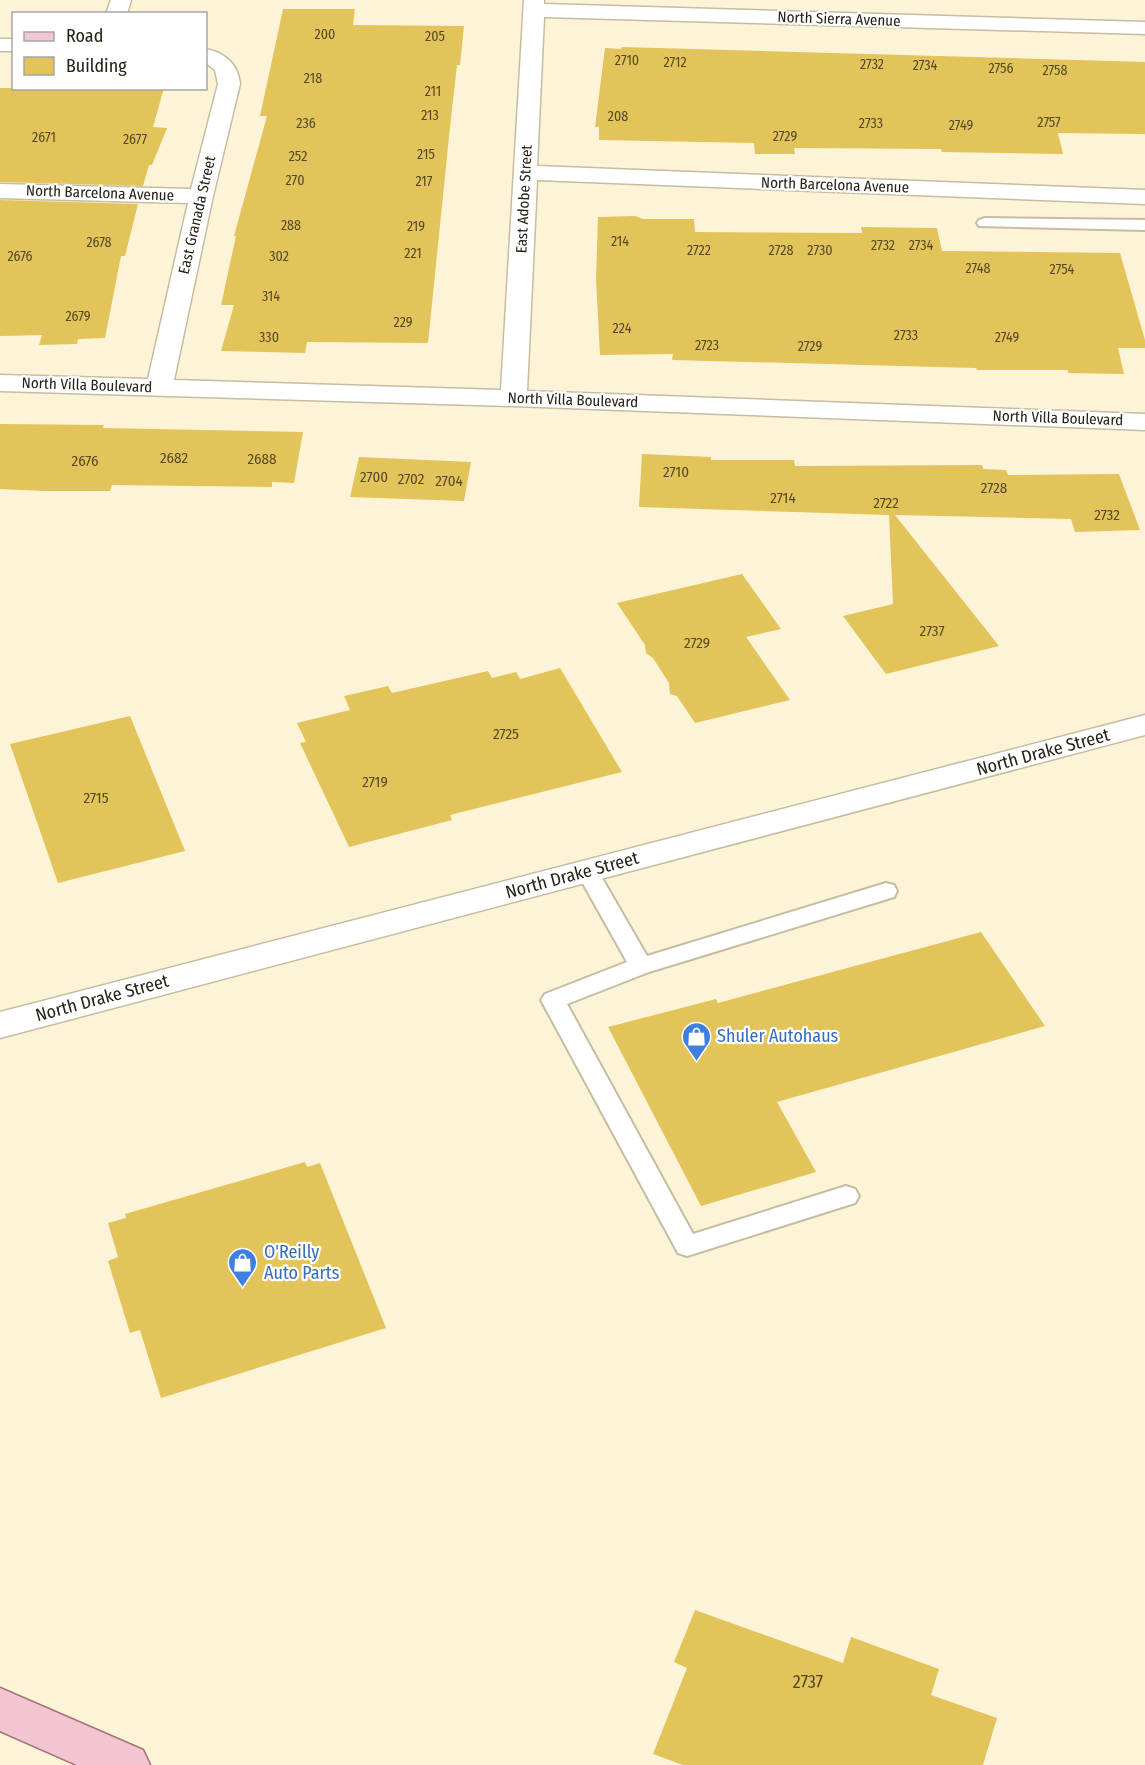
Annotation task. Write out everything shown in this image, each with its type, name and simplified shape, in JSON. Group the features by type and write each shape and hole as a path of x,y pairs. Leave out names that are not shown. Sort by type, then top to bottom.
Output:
{"main road":[{"path":"0,1709 127,1765"}],"street":[{"name":"North Sierra Avenue","path":"534,5 1145,28"},
{"name":"East Adobe Street","path":"514,398 534,5"},
{"name":"East Granada Street","path":"159,387 201,196 229,84 228,72 218,60 207,55"},
{"name":"North Barcelona Avenue","path":"526,173 1145,197"},
{"name":"North Barcelona Avenue","path":"0,191 201,196"},
{"name":"North Villa Boulevard","path":"0,383 514,398 1145,422"},
{"name":"North Drake Street","path":"0,1025 1145,725"}],"lane":[{"path":"1100,195 1110,224"},
{"path":"985,223 1145,225"},
{"path":"587,871 641,966"},
{"path":"846,1196 687,1246 553,1000 641,966 886,891"}],"building":[{"path":"283,9 355,9 353,25 464,26 460,65 457,65 428,343 307,342 305,353 221,351 234,305 221,305 236,236 234,236 267,116 260,116"},
{"path":"622,47 1145,62 1145,134 1058,133 1063,154 942,152 941,149 794,148 795,154 755,154 754,143 599,140 599,127 595,127 605,48 621,49"},
{"path":"0,88 12,88 12,90 163,90 153,127 167,128 152,165 149,165 143,186 0,182"},
{"path":"0,200 138,204 125,256 121,256 105,338 78,339 77,344 39,345 42,335 0,336"},
{"path":"635,216 643,219 694,219 695,232 862,233 861,227 937,228 942,251 1120,253 1145,340 1145,348 1118,348 1124,374 1068,373 1068,370 977,370 976,368 672,360 673,354 600,355 596,279 598,217"},
{"path":"0,424 303,432 294,483 272,482 272,487 112,485 110,491 43,491 0,489"},
{"path":"642,454 711,457 711,460 794,460 795,466 982,465 983,469 1006,470 1008,475 1119,474 1140,530 1075,532 1071,519 895,515 999,646 886,674 843,616 893,604 889,515 639,507"},
{"path":"359,457 471,462 464,501 350,497"},
{"path":"742,574 781,629 746,637 790,700 695,723 677,696 670,694 669,683 653,658 646,653 645,645 617,603"},
{"path":"560,668 622,772 450,815 452,820 349,847 300,743 306,742 297,723 350,710 344,696 388,686 392,693 488,671 492,678 516,672 520,679"},
{"path":"130,716 185,851 58,883 10,744"},
{"name":"Shuler Autohaus","path":"981,932 1045,1026 777,1102 816,1172 701,1206 608,1027 716,999 718,1003"},
{"name":"O'Reilly Auto Parts","path":"305,1162 307,1167 320,1163 386,1328 161,1398 140,1330 130,1333 108,1261 118,1257 108,1223 126,1218 125,1214"},
{"path":"695,1610 843,1663 851,1637 939,1669 931,1695 997,1718 983,1765 683,1765 653,1754 687,1668 674,1662"}],"place":[{"name":"Shuler Autohaus","path":"696,1062"},
{"name":"O'Reilly Auto Parts","path":"243,1288"}]}
